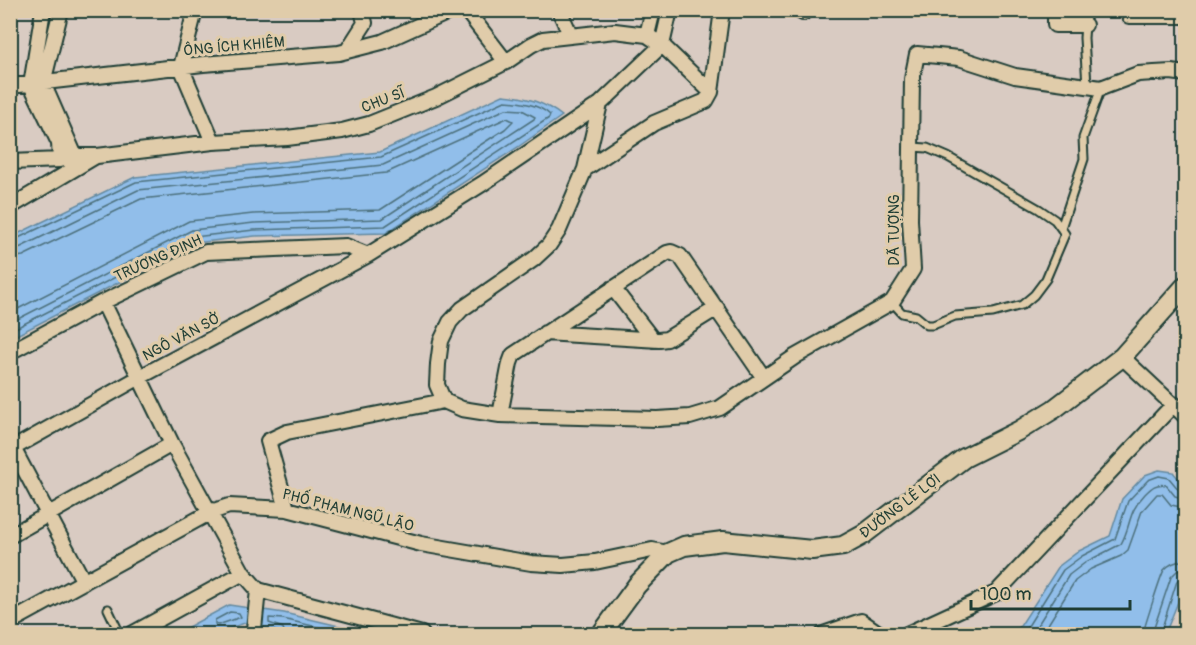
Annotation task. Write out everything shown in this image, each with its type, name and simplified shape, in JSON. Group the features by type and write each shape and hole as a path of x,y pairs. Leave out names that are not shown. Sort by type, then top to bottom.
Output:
{"street":[{"path":"43,10 37,84 59,143 60,160"},
{"path":"61,10 37,84 75,156"},
{"path":"195,10 181,67 213,142"},
{"path":"347,51 365,23 362,10"},
{"name":"ÔNG ÍCH KHIÊM","path":"10,86 347,51 382,42 453,10"},
{"path":"465,10 506,62"},
{"path":"560,10 572,36"},
{"path":"647,35 653,10"},
{"path":"444,402 437,385 438,364 441,341 450,322 462,309 534,259 549,245 569,210 585,169 600,104 662,45 670,10"},
{"path":"585,169 654,123 706,101 711,92 722,10"},
{"path":"1054,10 1055,25 1085,18"},
{"path":"1129,16 1166,13 1185,16"},
{"name":"CHU SĨ","path":"10,162 60,160 75,156 97,156 213,142 342,131 369,124 436,97 506,62 543,39 615,31 647,35 662,45 711,92"},
{"name":"DÃ TƯỢNG","path":"287,509 268,441 287,432 444,402 462,409 500,415 657,419 690,417 720,408 827,337 892,302 913,269 910,220 912,79 917,54 959,58 1015,76 1094,86 1138,74 1171,72 1185,74"},
{"name":"NGÔ VĂN SỞ","path":"12,449 140,377 368,255 482,184 600,104"},
{"name":"CHU SĨ","path":"10,207 97,156"},
{"name":"TRƯƠNG ĐỊNH","path":"10,352 103,302 206,252 346,246 368,255"},
{"path":"500,415 513,355 666,253 672,252 680,256 764,378"},
{"path":"614,288 652,340"},
{"name":"ĐƯỜNG LÊ LỢI","path":"601,634 637,585 668,553 684,546 723,541 812,550 843,546 882,523 964,458 1020,430 1054,409 1122,357 1183,290"},
{"path":"103,302 172,444 243,573 257,594 255,632"},
{"path":"545,333 667,339 717,308"},
{"path":"1122,357 1174,404 1185,417"},
{"path":"908,634 996,593 1174,404"},
{"path":"10,536 172,444"},
{"path":"12,449 84,582"},
{"name":"PHỐ PHẠM NGŨ LÃO","path":"10,622 211,512 229,506 287,509 421,544 531,563 563,565 596,562 652,550 668,553"},
{"path":"132,634 243,573"},
{"path":"257,594 422,634"},
{"path":"823,634 861,621 880,634"}],"lane":[{"path":"1061,228 1084,159 1083,138 1094,86 1085,18"},
{"path":"892,302 902,313 916,316 927,325 933,325 954,316 993,313 1022,305 1034,295 1046,279 1065,234 1055,220 1039,209 948,157 927,148 912,147"},
{"path":"108,609 120,634"}],"water":[{"path":"503,95 534,101 562,116 386,233 255,236 195,243 11,338 11,237 135,177 380,152"},
{"path":"1159,470 1173,472 1182,483 1186,503 1185,572 1178,602 1165,634 1015,634 1059,566 1079,551 1110,536 1122,499 1145,475"},
{"path":"229,605 284,613 373,634 289,634 245,623 211,634 175,634"}]}
